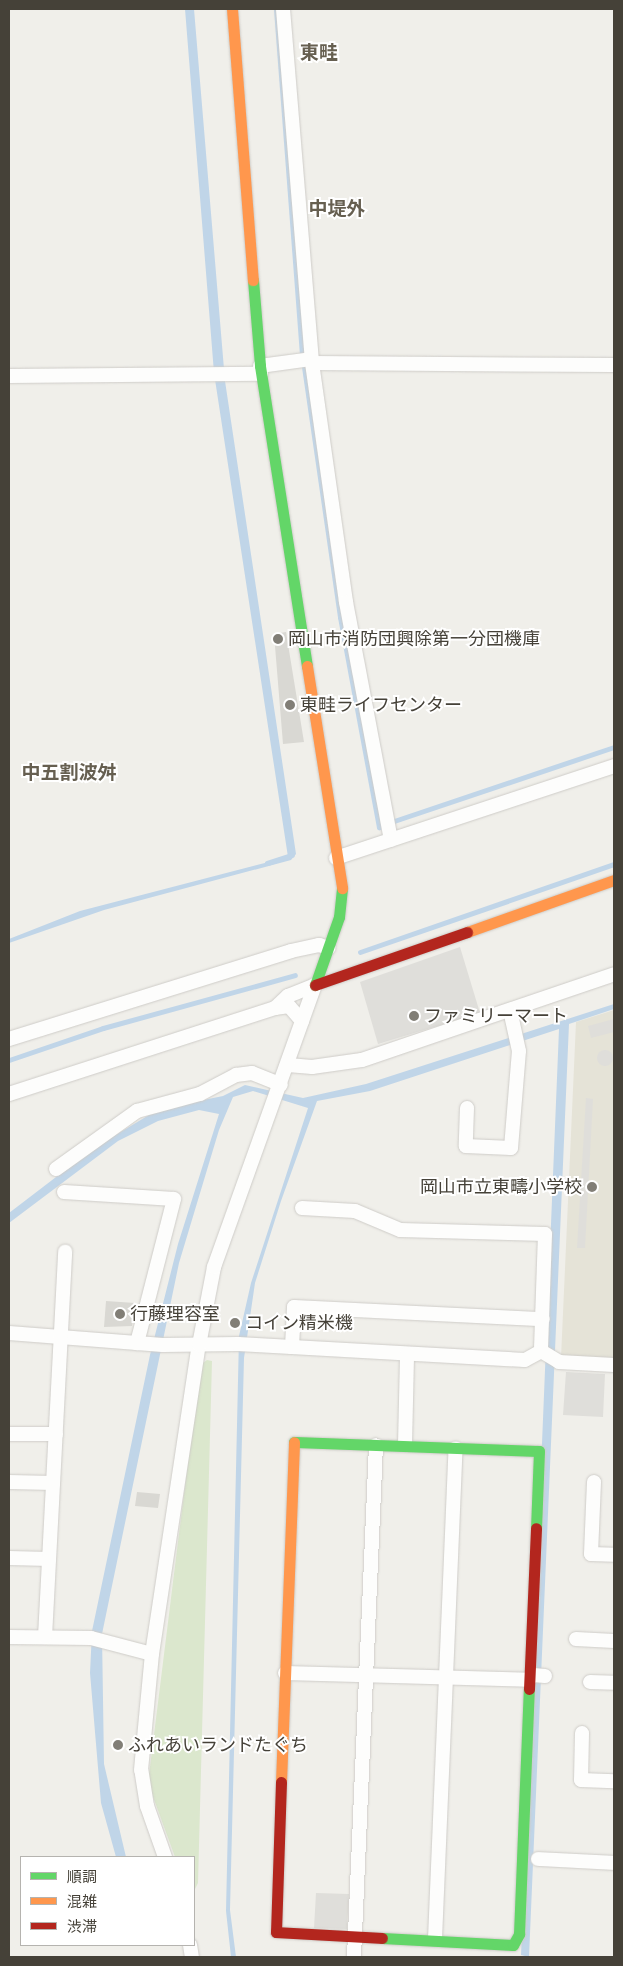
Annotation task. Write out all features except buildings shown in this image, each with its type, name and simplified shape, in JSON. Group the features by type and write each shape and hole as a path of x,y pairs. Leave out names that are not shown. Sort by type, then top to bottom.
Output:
{"street":[{"path":"164,1856 147,1806 141,1770 152,1654 199,1345 214,1267 281,1085 343,905 261,370 232,9"},
{"path":"282,9 307,361 346,602 391,840"},
{"path":"9,376 219,375 261,370 307,361 614,365"},
{"path":"336,858 614,766"},
{"path":"275,1008 288,996 315,985 614,880"},
{"path":"9,1040 291,951 319,945 329,948"},
{"path":"288,1065 312,1067 362,1060 614,974"},
{"path":"9,1094 275,1008 289,1006 302,1021"},
{"path":"467,1108 466,1146 511,1148 516,1038 510,1010"},
{"path":"56,1169 137,1111 200,1094 236,1075 252,1073 281,1085"},
{"path":"64,1192 174,1199 150,1344"},
{"path":"302,1208 355,1211 400,1230 544,1234 543,1319 547,1356"},
{"path":"45,1637 65,1252"},
{"path":"292,1347 294,1307 543,1319"},
{"path":"9,1333 150,1344 242,1344 525,1360 547,1356 614,1365"},
{"path":"405,1445 407,1354"},
{"path":"9,1434 56,1434"},
{"path":"294,1442 376,1445 539,1452 536,1676 519,1934 513,1945 356,1934 276,1932 294,1442"},
{"path":"354,1957 376,1445"},
{"path":"435,1939 456,1448"},
{"path":"9,1482 53,1483"},
{"path":"594,1482 591,1554 614,1555"},
{"path":"9,1558 49,1559"},
{"path":"9,1637 97,1639 152,1654"},
{"path":"576,1640 614,1641"},
{"path":"285,1673 446,1678 536,1676"},
{"path":"590,1682 614,1683"},
{"path":"582,1733 581,1780 614,1781"},
{"path":"538,1859 614,1863"}],"shaded area":[{"path":"460,947 480,1013 378,1044 360,982"},
{"name":"岡山市立東疇小学校","path":"614,1010 614,1362 561,1358 576,1022"},
{"path":"614,1019 614,1032 591,1038 588,1026"},
{"path":"602,1050 608,1050 613,1055 611,1064 602,1066 597,1061 597,1055"},
{"path":"586,1098 593,1099 585,1248 577,1248"},
{"path":"566,1372 605,1374 603,1417 563,1415"},
{"path":"316,1893 349,1894 347,1929 314,1928"}],"green space":[{"path":"207,1360 212,1361 198,1883 195,1889 195,1856 175,1856 148,1783 200,1365"}],"water":[{"path":"185,9 194,9 225,381 296,854 291,860 104,910 9,943 9,939 80,911 288,857 214,373"},
{"path":"614,1004 614,1009 569,1024 529,1957 521,1955 559,1029 370,1091 317,1101 281,1201 255,1283 244,1358 230,1910 236,1957 231,1957 226,1911 239,1336 251,1283 308,1108 253,1091 233,1097 219,1130 179,1263 102,1634 104,1764 126,1856 116,1856 101,1803 90,1673 92,1631 150,1355 178,1244 219,1114 199,1110 158,1121 118,1141 9,1223 9,1213 94,1148 159,1109 223,1096 245,1085 303,1098 366,1084"}],"waterway":[{"path":"276,9 302,353 340,617 379,827 383,825"},
{"path":"394,821 614,747"},
{"path":"267,863 292,855"},
{"path":"360,952 614,864"},
{"path":"9,1060 103,1028 295,975"}],"traffic: fast":[{"path":"253,280 260,366 307,666"},
{"path":"315,985 339,917 342,888"},
{"path":"294,1442 539,1451 536,1528"},
{"path":"382,1938 513,1945 519,1934 529,1689"}],"traffic: slow":[{"path":"232,9 253,280"},
{"path":"307,666 342,888"},
{"path":"467,932 614,880"},
{"path":"281,1782 294,1442"}],"traffic: jam":[{"path":"315,985 467,932"},
{"path":"529,1689 536,1528"},
{"path":"281,1782 276,1932 382,1938"}],"place":[{"name":"岡山市消防団興除第一分団機庫","path":"278,639"},
{"name":"東畦ライフセンター","path":"290,705"},
{"name":"ファミリーマート","path":"414,1016"},
{"name":"岡山市立東疇小学校","path":"592,1187"},
{"name":"行藤理容室","path":"120,1314"},
{"name":"コイン精米機","path":"235,1323"},
{"name":"ふれあいランドたぐち","path":"118,1745"}],"district":[{"name":"東畦","path":"319,53"},
{"name":"中堤外","path":"337,209"},
{"name":"中五割波舛","path":"69,773"}]}
